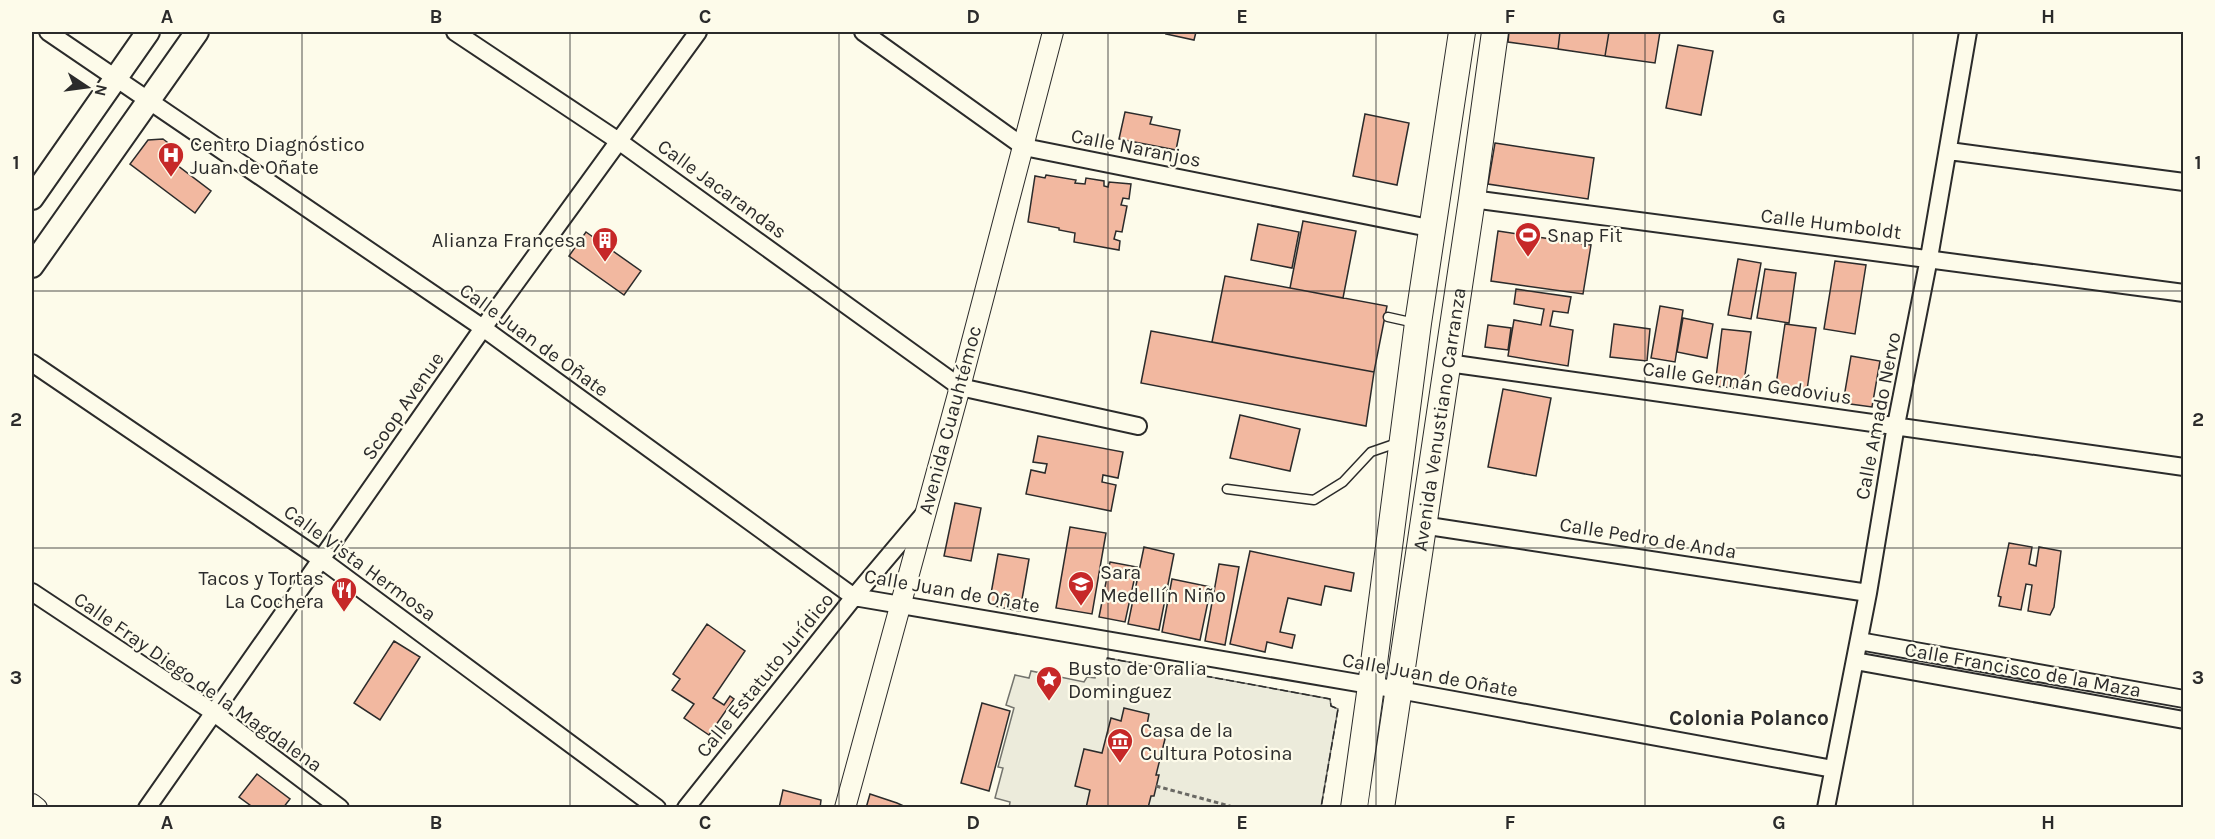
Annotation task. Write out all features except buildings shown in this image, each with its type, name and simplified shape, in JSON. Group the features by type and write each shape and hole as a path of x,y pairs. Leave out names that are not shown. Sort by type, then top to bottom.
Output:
{"main road":[{"path":"32,198 148,32"},
{"path":"32,266 197,32"},
{"name":"Avenida Venustiano Carranza","path":"1354,807 1418,323 1462,32"},
{"name":"Avenida Venustiano Carranza","path":"1381,807 1495,32"}],"street":[{"name":"Calle Juan de Oñate","path":"48,32 150,99 483,328 854,597 1398,690 1833,769"},
{"name":"Calle Jacarandas","path":"455,32 620,142 960,387"},
{"name":"Scoop Avenue","path":"147,807 483,328 698,32"},
{"name":"Calle Naranjos","path":"863,32 1024,147 1434,229"},
{"name":"Avenida Cuauhtémoc","path":"844,807 960,387 1053,32"},
{"name":"Calle Amado Nervo","path":"1826,807 1868,593 1896,425 1949,151 1968,32"},
{"path":"1949,151 2184,182"},
{"name":"Calle Humboldt","path":"1472,199 2184,293"},
{"name":"Calle Vista Hermosa","path":"32,363 322,560 657,807"},
{"name":"Calle Germán Gedovius","path":"1448,363 2184,467"},
{"path":"960,387 1138,426"},
{"name":"Calle Estatuto Jurídico","path":"686,807 854,597 924,514"},
{"name":"Calle Pedro de Anda","path":"1422,525 1868,593"},
{"name":"Calle Fray Diego de la Magdalena","path":"32,592 213,712 340,807"},
{"name":"Calle Francisco de la Maza","path":"1859,641 2184,699"},
{"name":"Calle Francisco de la Maza","path":"1855,662 2184,720"},
{"path":"32,804 36,807"}],"lane":[{"path":"1388,317 1418,323"},
{"path":"1227,489 1314,500 1343,482 1371,452 1403,441"}],"path":[{"path":"1156,786 1237,807"}],"shaded area":[{"path":"1107,658 1330,699 1331,706 1338,709 1321,807 1009,808 1010,802 995,798 1003,768 998,767 1014,708 1006,705 1015,675 1029,678 1031,671 1084,682 1087,677 1095,678 1098,666 1104,668"}],"fence":[{"path":"1107,658 1330,699 1331,706 1338,709 1321,808"}],"place":[{"name":"Centro Diagnóstico Juan de Oñate","path":"171,178"},
{"name":"Snap Fit","path":"1528,258"},
{"name":"Alianza Francesa","path":"605,263"},
{"name":"Sara Medellín Niño","path":"1081,607"},
{"name":"Tacos y Tortas La Cochera","path":"344,613"},
{"name":"Busto de Oralia Dominguez","path":"1049,702"},
{"name":"Casa de la Cultura Potosina","path":"1120,764"}],"district":[{"name":"Colonia Polanco","path":"1749,718"}]}
